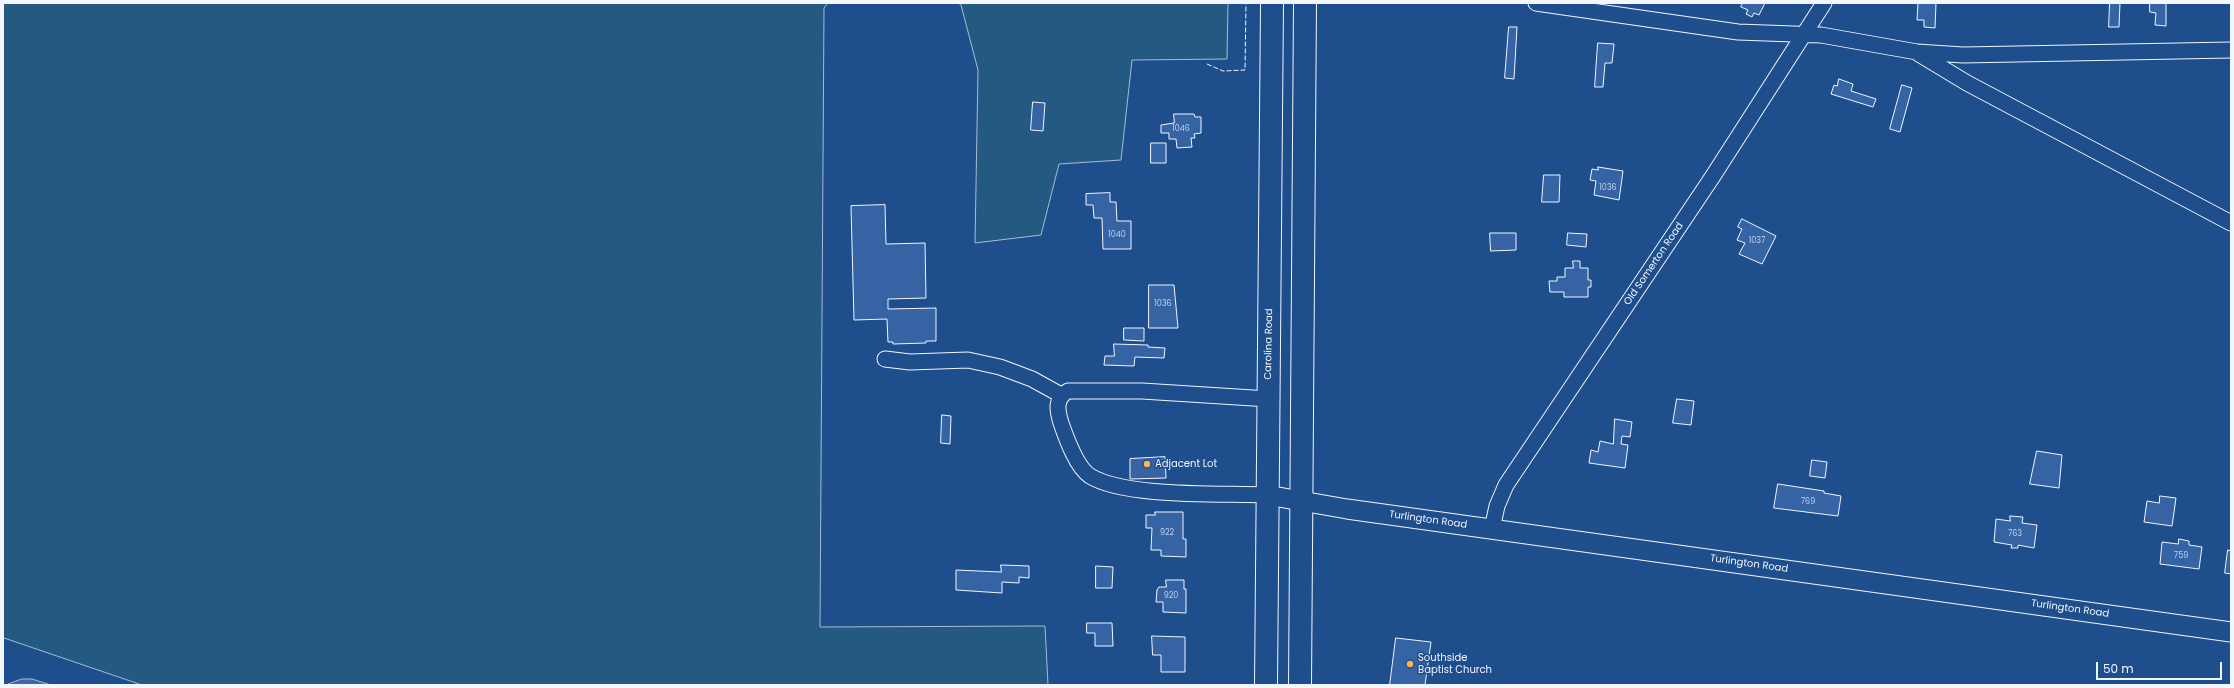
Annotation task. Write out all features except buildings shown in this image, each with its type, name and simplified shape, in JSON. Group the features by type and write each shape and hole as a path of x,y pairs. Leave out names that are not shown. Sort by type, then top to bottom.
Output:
{"highway":[{"name":"Carolina Road","path":"1266,685 1272,3"},
{"path":"1300,685 1305,3"}],"street":[{"path":"1536,3 1738,32 1821,35 1917,52 1962,55 2231,50"},
{"name":"Old Somerton Road","path":"1492,529 1497,506 1506,485 1713,176 1824,3"},
{"path":"1917,52 1967,83 2231,223"},
{"path":"885,359 910,362 968,360 1000,367 1032,379 1061,395"},
{"path":"1267,495 1142,490 1117,486 1089,475 1076,458 1066,439 1058,414 1058,401 1061,395 1068,391 1142,391 1269,399"},
{"name":"Turlington Road","path":"1267,495 1492,529 2231,632"}],"shaded area":[{"path":"3,3 828,3 824,8 820,627 1045,626 1048,685 142,685 4,638 3,641"},
{"path":"958,3 1228,3 1227,59 1132,60 1121,160 1059,164 1041,235 975,243 978,70 961,5"},
{"path":"22,679 32,679 51,685 6,685"}],"fence":[{"path":"1207,64 1223,71 1245,70 1246,3"}],"place":[{"name":"Adjacent Lot","path":"1147,464"},
{"name":"Southside Baptist Church","path":"1410,664"}]}
